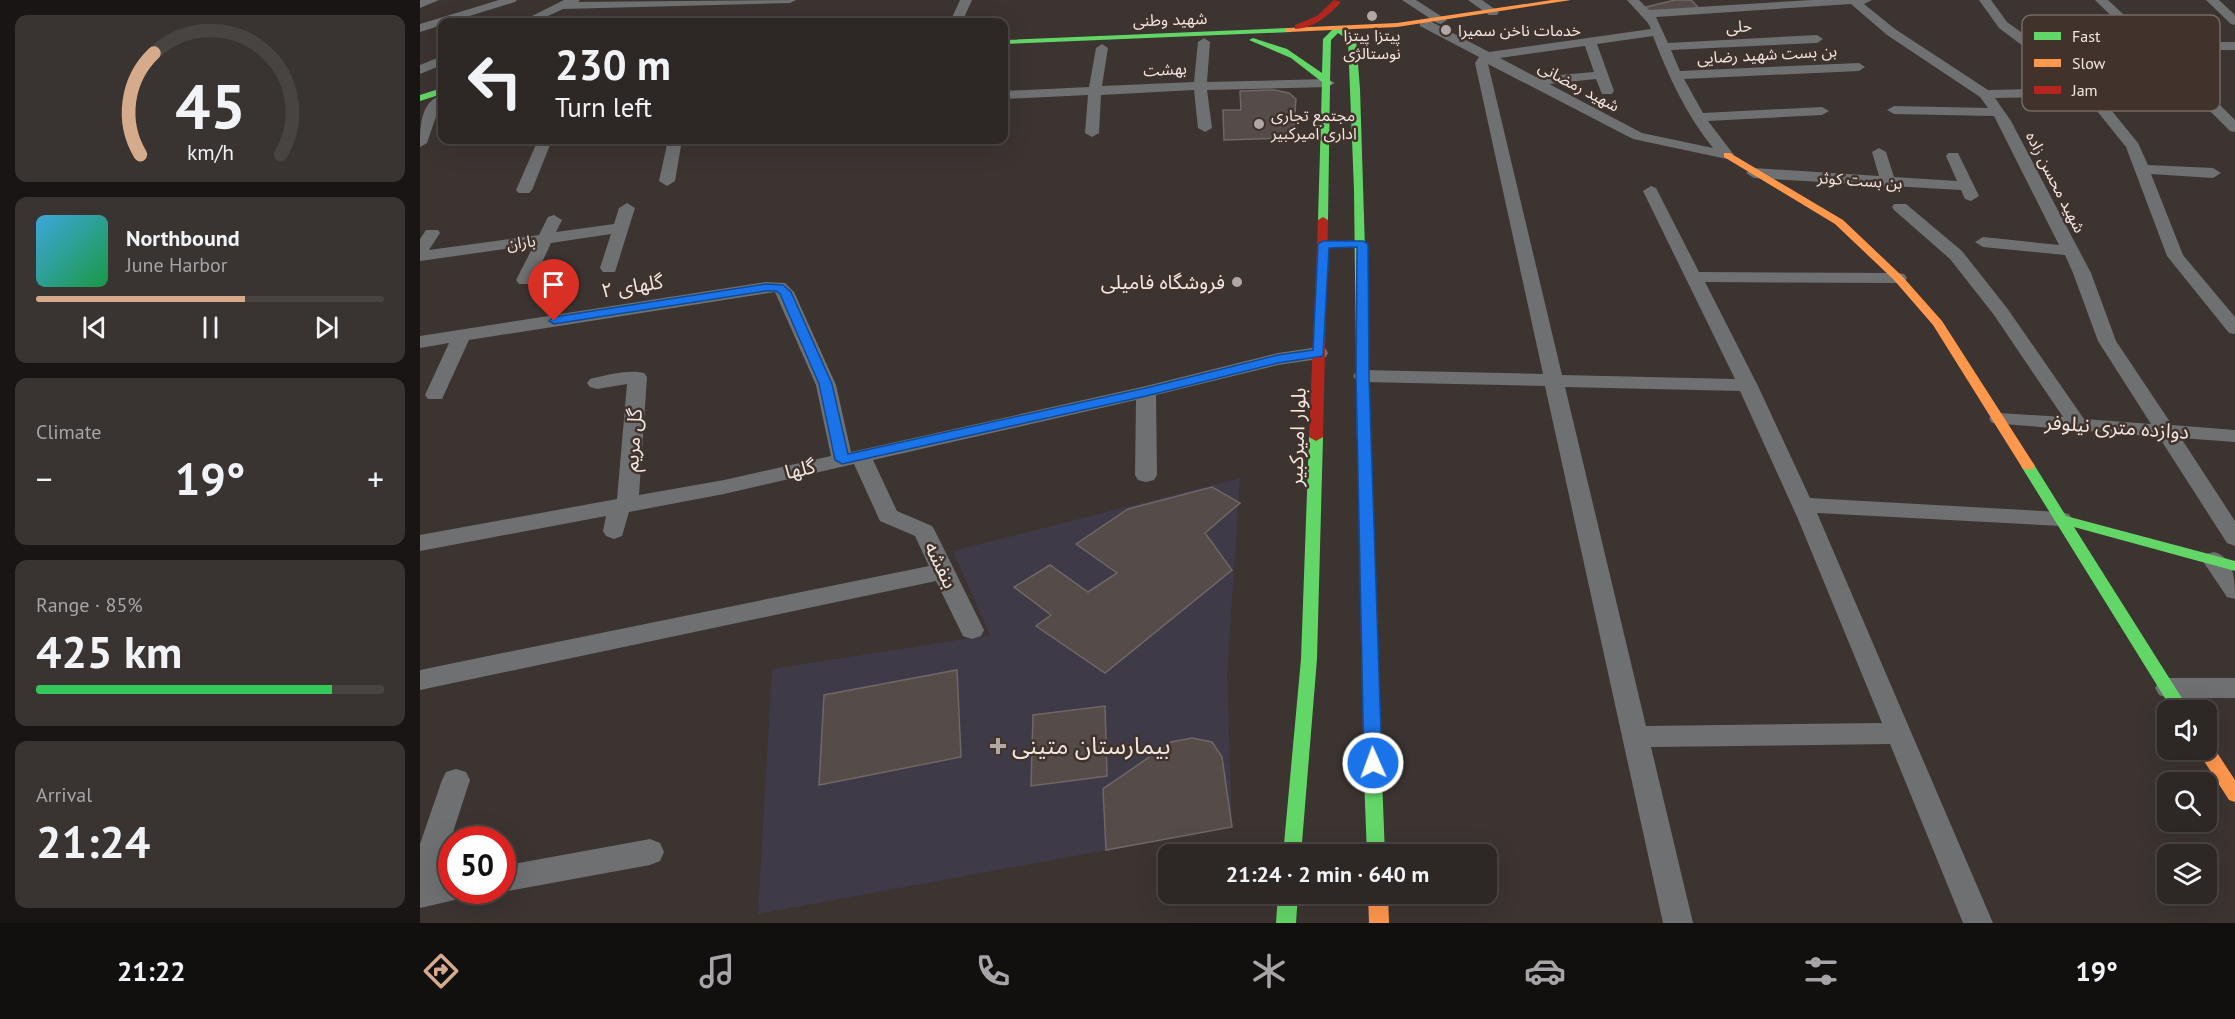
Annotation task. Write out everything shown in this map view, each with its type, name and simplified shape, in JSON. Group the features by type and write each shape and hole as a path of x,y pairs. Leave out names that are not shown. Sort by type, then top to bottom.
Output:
{"main road":[{"path":"1354,60 1365,52 1365,34 1397,25 1424,23 1567,0"},
{"path":"1337,1 1338,29 1352,39 1363,244 1363,376 1369,648 1377,844"},
{"path":"1273,32 1300,27 1317,20 1332,9 1337,1"},
{"name":"شهید وطنی","path":"1008,42 1397,25"},
{"name":"بلوار امیرکبیر","path":"1293,844 1310,659 1319,353 1333,244 1327,39 1338,29"},
{"path":"1224,34 1266,42 1287,51 1309,62 1328,83"},
{"path":"420,91 438,90"},
{"path":"420,98 438,91"},
{"path":"1727,155 1839,222 1898,278 1938,323 2175,700"},
{"path":"1333,244 1363,244"},
{"path":"2061,519 2224,563"},
{"path":"2212,760 2235,795"},
{"path":"1286,923 1287,904"},
{"path":"1378,904 1379,923"}],"street":[{"path":"420,4 433,0"},
{"path":"452,18 511,0"},
{"path":"535,18 568,3 790,0"},
{"path":"958,18 966,0"},
{"path":"1408,0 1441,20"},
{"path":"1474,0 1493,12"},
{"path":"1633,0 1648,14 1698,117 1727,155"},
{"path":"1648,14 1859,0"},
{"name":"شهید محسن زاده","path":"1859,0 1891,32 1985,94 1998,112 2020,150 2082,273 2107,341 2163,431 2235,538"},
{"path":"1985,0 2003,25 2022,39"},
{"path":"2101,0 2117,15"},
{"path":"2212,0 2235,21"},
{"path":"420,28 438,22"},
{"name":"شهید رمضانی","path":"1424,23 1638,136 1727,155"},
{"path":"1612,28 1625,36"},
{"path":"1657,32 1488,56 1481,63 1678,923"},
{"name":"حلی","path":"1663,47 1817,39"},
{"path":"1204,42 1200,86 1205,128"},
{"path":"1590,42 1607,91"},
{"path":"2220,47 2235,46"},
{"path":"1092,134 1095,90 1102,48"},
{"path":"420,70 438,62"},
{"path":"438,62 433,74 438,77"},
{"name":"بن بست شهید رضایی","path":"1676,75 1859,67"},
{"path":"1534,81 1601,75"},
{"name":"بهشت","path":"1008,95 1328,83"},
{"path":"1985,94 2022,91"},
{"path":"422,138 433,106 438,102"},
{"path":"1894,110 1998,112"},
{"path":"1698,117 1822,111"},
{"path":"2104,111 2133,146 2175,256 2235,329"},
{"path":"2218,111 2235,128"},
{"path":"422,138 438,134"},
{"path":"524,190 543,144"},
{"path":"667,181 674,144"},
{"path":"1879,152 1888,182"},
{"name":"بن بست کوثر","path":"1754,173 1888,182 1969,191 1953,156"},
{"path":"2142,169 2213,173"},
{"path":"1651,191 1748,385 1802,505 1978,923"},
{"path":"1900,207 1956,255 2001,312 2078,424"},
{"path":"609,268 627,208"},
{"path":"525,279 554,220"},
{"name":"باران","path":"420,256 621,228"},
{"path":"420,251 432,233"},
{"path":"1983,242 2070,251"},
{"path":"1692,277 1898,278"},
{"name":"گلهای ۲","path":"420,342 765,287 779,287"},
{"name":"بنفشه","path":"779,287 785,292 826,384 851,458 888,516 924,531 972,630"},
{"path":"435,395 461,336"},
{"name":"گلها","path":"420,543 724,487 1146,392 1278,359 1319,353"},
{"path":"1363,376 1748,385"},
{"name":"گل مریم","path":"597,383 637,377 624,504 614,531"},
{"path":"1146,392 1146,476"},
{"name":"دوازده متری نیلوفر","path":"1999,419 2235,436"},
{"path":"1802,505 2061,519"},
{"path":"2224,563 2235,591"},
{"path":"420,680 945,571"},
{"path":"2168,688 2235,688"},
{"path":"1636,737 1898,733"},
{"path":"420,887 456,780"},
{"path":"516,876 650,852"},
{"path":"420,895 438,892"}],"shaded area":[{"name":"بیمارستان متینی","path":"1240,478 1227,673 1232,827 758,914 772,669 990,635 953,551"}],"building":[{"path":"1675,0 1691,0 1701,10 1650,13 1646,7"},
{"name":"مجتمع تجاری اداری امیرکبیر","path":"1274,90 1289,93 1296,99 1293,138 1224,140 1223,110 1241,110 1240,91"},
{"path":"1212,487 1240,503 1205,533 1232,570 1105,673 1036,626 1051,615 1014,587 1050,565 1088,592 1117,573 1076,544 1128,509"},
{"path":"957,670 961,757 819,785 824,695"},
{"path":"1105,706 1107,776 1031,786 1033,715"},
{"path":"1192,738 1212,742 1222,757 1232,827 1106,850 1103,789 1171,742"}],"traffic: fast":[{"path":"1338,29 1352,39 1359,190 1364,442"},
{"path":"1323,220 1327,39 1338,29"},
{"path":"1008,42 1288,30"},
{"path":"1253,40 1294,56 1328,83"},
{"path":"420,98 438,92"},
{"path":"1293,844 1309,659 1316,437"},
{"path":"2028,466 2175,700"},
{"path":"2061,519 2235,566"},
{"path":"1372,752 1376,844"},
{"path":"1286,923 1287,904"}],"traffic: slow":[{"path":"1288,30 1397,25 1567,0"},
{"path":"1727,155 1839,222 1898,278 1938,323 2028,466"},
{"path":"2212,760 2235,795"},
{"path":"1378,904 1379,923"}],"traffic: jam":[{"path":"1298,27 1320,18 1337,2"},
{"path":"1316,437 1323,220"},
{"path":"1364,442 1372,752"}],"place":[{"name":"پیتزا پیتزا نوستالژی","path":"1372,16"},
{"name":"خدمات ناخن سمیرا","path":"1446,30"},
{"name":"مجتمع تجاری اداری امیرکبیر","path":"1259,124"},
{"name":"فروشگاه فامیلی","path":"1237,282"},
{"name":"بیمارستان متینی","path":"998,746"}],"route":[{"path":"554,321 765,287 779,287 785,292 826,384 842,460 1146,392 1278,359 1319,353 1323,244 1363,244 1363,376 1373,763"}]}
